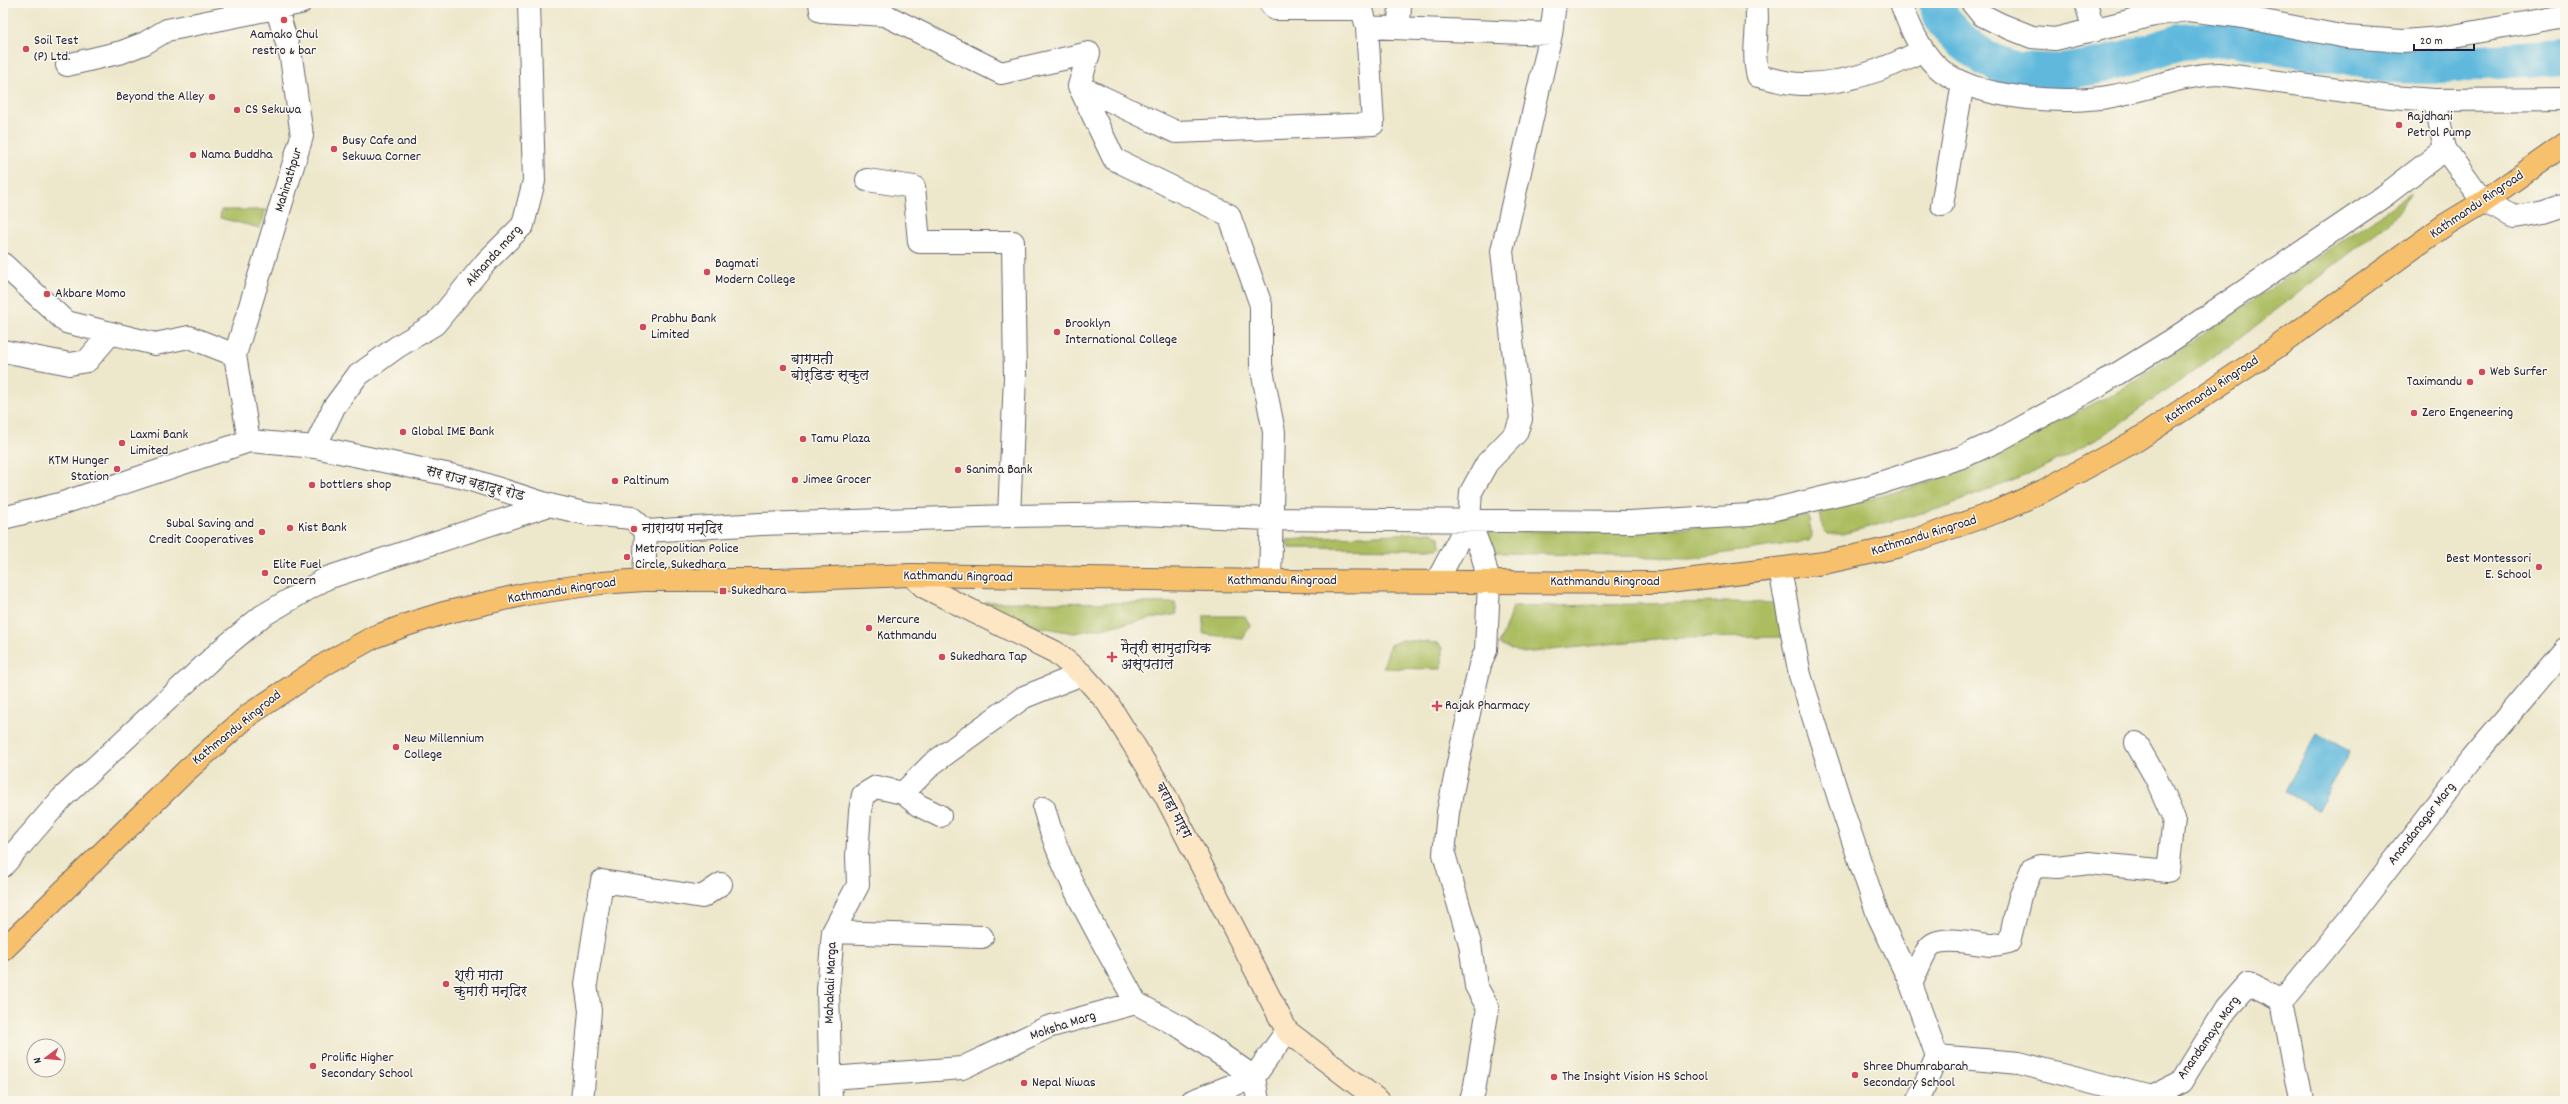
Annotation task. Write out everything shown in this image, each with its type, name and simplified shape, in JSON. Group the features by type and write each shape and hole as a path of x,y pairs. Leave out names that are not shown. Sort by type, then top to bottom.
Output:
{"highway":[{"name":"Kathmandu Ringroad","path":"3,950 186,771 230,731 274,696 326,663 374,637 444,613 567,587 644,580 777,580 911,575 1270,581 1661,583 1780,570 1896,547 1978,519 2042,491 2155,427 2277,347 2445,225 2483,202 2558,149"}],"main road":[{"name":"बराहा मार्ग","path":"911,575 924,587 1055,652 1082,674 1107,702 1165,795 1287,1031 1379,1101"}],"street":[{"path":"67,65 122,52 145,43 167,30 240,13 300,3"},
{"path":"529,3 546,3"},
{"name":"Akhanda marg","path":"315,447 334,407 357,376 397,347 435,324 486,262 523,225 534,180 529,3"},
{"path":"820,3 821,11 885,15 1001,74 1089,53 1079,86 1114,158 1229,215 1261,305 1260,365 1274,432 1270,581"},
{"path":"1079,86 1176,132 1373,124 1367,27 1364,13 1360,9 1275,10 1270,3"},
{"path":"1399,27 1400,3"},
{"path":"1437,581 1469,520 1471,492 1487,463 1516,433 1521,419 1502,252 1551,34 1555,3"},
{"path":"1756,3 1757,11 1754,61 1758,76 1791,84 1821,82 1874,72 1900,63 1923,50"},
{"path":"1901,3 1910,26 1923,50 1935,66 1949,77 1963,83 2033,99 2088,100 2114,96 2194,74 2219,74 2390,97 2435,100 2565,99"},
{"path":"1972,3 1982,15 2032,37 2055,39 2154,16 2187,10 2238,10 2346,37 2403,40 2442,38 2565,16"},
{"path":"2086,3 2094,31"},
{"name":"Mahinathpur","path":"235,355 302,136 291,57 276,6"},
{"path":"1367,27 1399,27 1551,34"},
{"path":"1942,206 1963,83"},
{"path":"2435,100 2445,149 2483,202 2515,217 2544,212 2565,205"},
{"path":"644,580 646,531 761,524 1009,516 1138,514 1271,519 1630,522 1750,514 1864,488 1962,457 1997,441 2099,385 2172,340 2384,196 2445,149"},
{"path":"867,180 914,187 919,242 1013,242 1015,377 1009,516"},
{"path":"3,264 66,322 155,344 189,337 235,355 249,441 60,504 3,518"},
{"path":"3,351 70,364 87,361 110,334"},
{"name":"सर राज बहादुर रोड","path":"249,441 315,447 484,483 549,505 588,514 632,518 646,531"},
{"path":"3,866 62,798 221,650 262,616 327,578 549,505"},
{"path":"1469,520 1482,554 1489,582 1486,650 1480,665 1460,752 1448,812 1444,854 1470,944 1476,986 1488,1008 1474,1091 1470,1101"},
{"path":"1780,570 1800,676 1842,808 1878,915 1911,984 1937,1056 1918,1101"},
{"name":"Anandanagar Marg","path":"2282,1001 2350,918 2472,759 2565,649"},
{"path":"903,793 932,764 1024,697 1082,674"},
{"path":"1911,984 1920,969 1924,955 1932,944 1944,941 1977,941 1990,945 2009,942 2020,897 2032,869 2041,866 2057,867 2090,863 2168,871 2174,819 2156,778 2136,743"},
{"name":"Mahakali Marga","path":"831,1101 828,990 833,932 858,885 857,856 860,811 863,795 876,787 903,793 918,805 940,816"},
{"path":"1044,808 1051,835 1072,884 1136,1002 1182,1028 1254,1077 1258,1101"},
{"path":"582,1101 590,1012 586,984 602,881 702,897 721,884"},
{"path":"833,932 982,937"},
{"name":"Anandamaya Marg","path":"1937,1056 2019,1063 2151,1097 2178,1091 2226,1009 2248,984 2282,1001"},
{"path":"2282,1001 2301,1101"},
{"name":"Moksha Marg","path":"831,1078 962,1068 1048,1027 1136,1002"},
{"path":"1192,1101 1254,1077 1287,1031"}],"green space":[{"path":"2412,193 2391,221 2240,338 2101,437 2033,473 1941,508 1842,534 1828,534 1823,529 1820,512 1910,488 1960,470 2119,391"},
{"path":"221,210 266,210 260,228 220,218"},
{"path":"1808,515 1812,536 1809,541 1691,558 1504,553 1495,551 1487,537 1488,532 1643,530 1746,525"},
{"path":"1432,532 1440,537 1441,547 1437,549 1289,548 1286,540"},
{"path":"985,602 1175,603 1177,614 1074,633 1040,627 988,609"},
{"path":"1723,602 1778,603 1789,637 1665,638 1522,653 1499,645 1513,607"},
{"path":"1204,616 1245,616 1250,625 1243,639 1203,634"},
{"path":"1401,640 1438,643 1442,648 1442,669 1383,668 1390,645"}],"water":[{"path":"2317,733 2350,751 2318,810 2285,792"}],"waterway":[{"path":"1936,3 1944,22 1962,41 1986,59 2016,70 2062,72 2104,65 2181,42 2231,38 2392,65 2428,66 2565,56"}],"place":[{"name":"Aamako Chul restro & bar","path":"284,20"},
{"name":"Soil Test (P) Ltd.","path":"26,49"},
{"name":"Beyond the Alley","path":"212,97"},
{"name":"CS Sekuwa","path":"237,110"},
{"name":"Rajdhani Petrol Pump","path":"2399,125"},
{"name":"Busy Cafe and Sekuwa Corner","path":"334,149"},
{"name":"Nama Buddha","path":"193,155"},
{"name":"Bagmati Modern College","path":"707,272"},
{"name":"Akbare Momo","path":"47,294"},
{"name":"Prabhu Bank Limited","path":"643,327"},
{"name":"Brooklyn International College","path":"1057,332"},
{"name":"बागमती बोर्डिङ स्कुल","path":"783,368"},
{"name":"Web Surfer","path":"2482,372"},
{"name":"Taximandu","path":"2470,382"},
{"name":"Zero Engeneering","path":"2414,413"},
{"name":"Global IME Bank","path":"403,432"},
{"name":"Tamu Plaza","path":"803,439"},
{"name":"Laxmi Bank Limited","path":"122,443"},
{"name":"KTM Hunger Station","path":"117,469"},
{"name":"Sanima Bank","path":"958,470"},
{"name":"Jimee Grocer","path":"795,480"},
{"name":"Paltinum","path":"615,481"},
{"name":"bottlers shop","path":"312,485"},
{"name":"Kist Bank","path":"290,528"},
{"name":"नारायण मन्दिर","path":"634,529"},
{"name":"Subal Saving and Credit Cooperatives","path":"262,532"},
{"name":"Metropolitian Police Circle, Sukedhara","path":"627,557"},
{"name":"Best Montessori E. School","path":"2539,567"},
{"name":"Elite Fuel Concern","path":"265,573"},
{"name":"Sukedhara","path":"723,591"},
{"name":"Mercure Kathmandu","path":"869,628"},
{"name":"Sukedhara Tap","path":"942,657"},
{"name":"मैत्री सामुदायिक अस्पताल","path":"1112,657"},
{"name":"Rajak Pharmacy","path":"1437,706"},
{"name":"New Millennium College","path":"396,747"},
{"name":"श्री माता कुमारी मन्दिर","path":"446,984"},
{"name":"Prolific Higher Secondary School","path":"313,1066"},
{"name":"Shree Dhumrabarah Secondary School","path":"1855,1075"},
{"name":"The Insight Vision HS School","path":"1554,1077"},
{"name":"Nepal Niwas","path":"1024,1083"}]}
